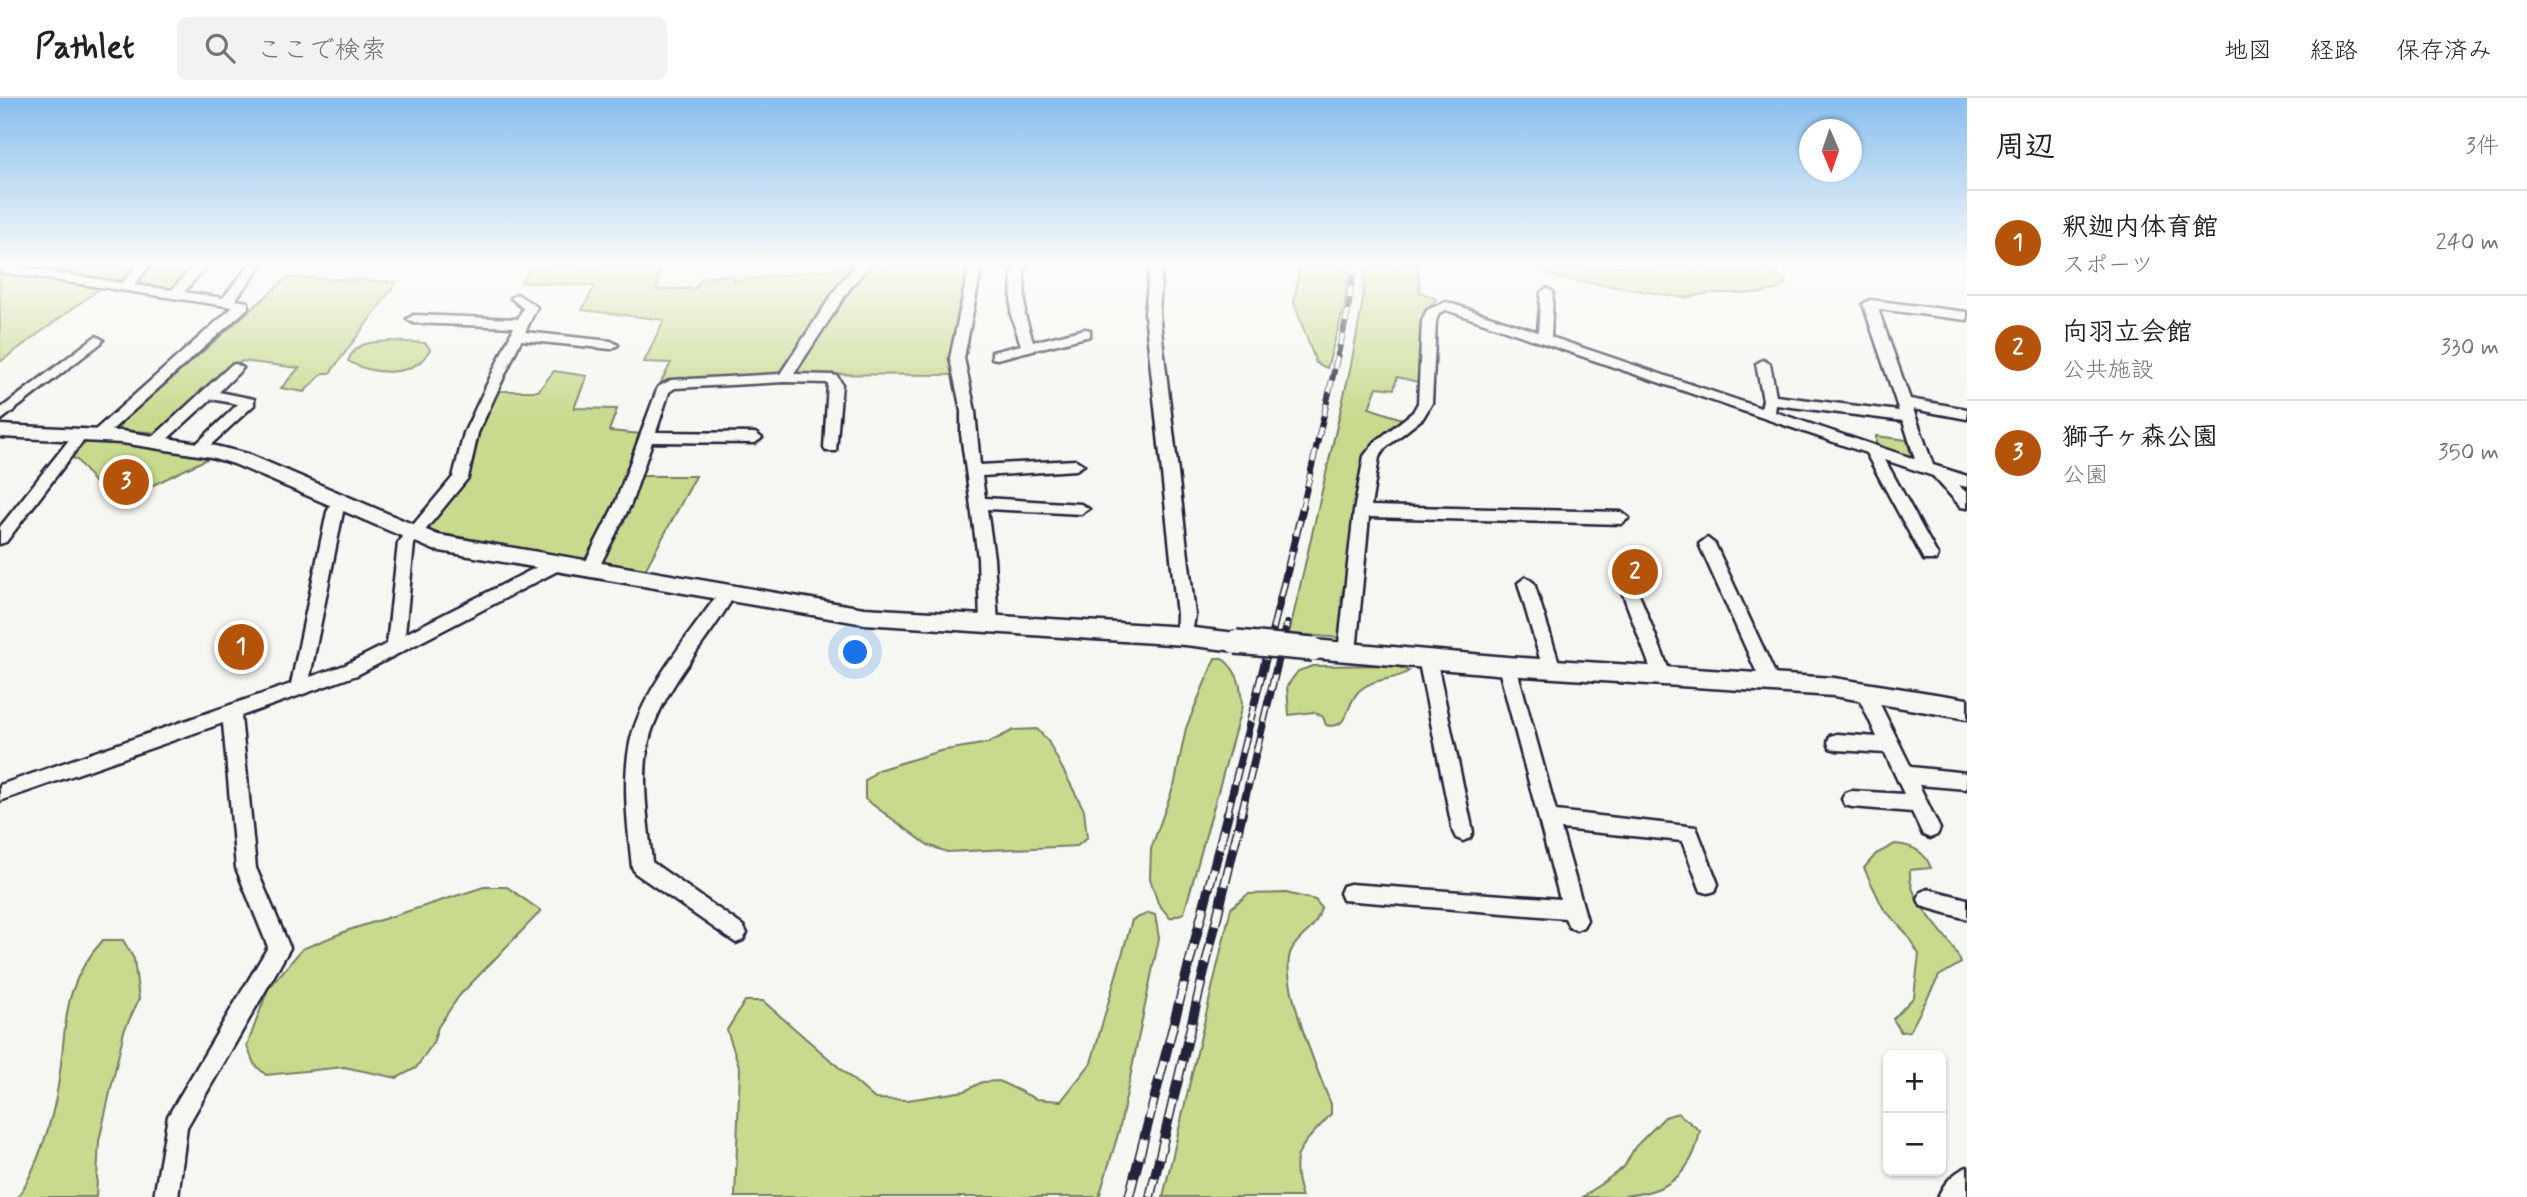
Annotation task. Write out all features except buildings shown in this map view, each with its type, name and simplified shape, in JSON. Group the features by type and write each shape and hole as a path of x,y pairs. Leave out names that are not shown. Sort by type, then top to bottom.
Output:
{"street":[{"path":"0,538 90,434 231,315"},
{"path":"395,647 406,543 415,536 460,478 471,433 525,315"},
{"path":"785,377 826,315"},
{"path":"966,315 957,358 968,411 986,559 989,624"},
{"path":"1018,315 1028,346"},
{"path":"1152,315 1186,615 1185,636"},
{"path":"1347,652 1362,511 1372,456 1380,445 1418,415 1425,403 1429,321 1432,315"},
{"path":"1474,315 1769,407 1872,450 1967,482"},
{"path":"1544,339 1546,315"},
{"path":"1874,315 1906,410 1931,470 1967,503"},
{"path":"414,318 518,329 611,345"},
{"path":"997,355 1086,333"},
{"path":"0,416 96,340"},
{"path":"1763,364 1769,407"},
{"path":"158,440 236,368"},
{"path":"590,569 623,504 663,390 671,384 785,377 832,379 835,384 831,448"},
{"path":"199,448 249,402 207,394"},
{"path":"1769,407 1967,414"},
{"path":"0,431 90,434 158,440 199,448 242,459 415,536 727,594 864,616 1185,636 1507,666 1770,682 1865,691 1967,709"},
{"path":"647,437 755,438"},
{"path":"1872,450 1930,556"},
{"path":"974,471 1076,465"},
{"path":"299,687 335,512 340,503"},
{"path":"978,503 1081,509"},
{"path":"1362,511 1621,518"},
{"path":"1707,544 1770,682"},
{"path":"0,793 351,670 559,563"},
{"path":"1526,583 1552,669"},
{"path":"1629,589 1662,675"},
{"path":"727,594 673,675 641,734 637,828 642,867 736,933"},
{"path":"1427,657 1463,832"},
{"path":"1350,893 1555,909 1574,914 1507,666"},
{"path":"1865,691 1930,829"},
{"path":"166,1197 176,1124 279,948 246,868 231,712"},
{"path":"1837,742 1891,746"},
{"path":"1905,775 1966,782"},
{"path":"1852,799 1919,804"},
{"path":"1549,819 1689,833 1708,884"},
{"path":"1928,899 1967,909"},
{"path":"1950,1197 1967,1179"}],"green space":[{"path":"0,315 64,315 0,362"},
{"path":"244,315 372,315 330,373 323,373 304,392 281,388 299,368 242,361 162,433 120,430 119,425"},
{"path":"625,315 819,315 783,369 776,373 661,382 671,363 644,362 664,320"},
{"path":"833,315 958,315 953,347 954,375 800,374 795,369"},
{"path":"1299,315 1342,315 1327,368 1316,363"},
{"path":"1360,315 1424,315 1422,383 1397,377 1394,389 1377,387 1369,408 1402,419 1372,448 1342,595 1343,638 1289,634"},
{"path":"389,341 425,343 430,349 415,365 393,372 369,370 348,361 359,347"},
{"path":"554,371 587,376 574,408 617,409 609,431 641,434 614,511 589,560 432,532 429,527 466,477 475,440 494,391 538,391"},
{"path":"1876,436 1907,440 1912,459 1876,447"},
{"path":"88,440 177,448 209,458 112,505 77,460 71,457"},
{"path":"642,476 696,476 645,570 601,562"},
{"path":"1215,658 1222,658 1236,674 1242,706 1184,913 1170,918 1158,903 1150,879 1151,849 1175,782 1186,728"},
{"path":"1394,665 1409,671 1365,686 1355,696 1339,724 1326,725 1323,717 1314,712 1289,715 1287,686 1298,671 1313,666"},
{"path":"1037,729 1048,741 1084,810 1087,838 1077,846 947,852 928,845 865,799 865,781 878,770 940,751 988,743 1014,730"},
{"path":"1895,844 1917,850 1928,862 1931,868 1910,870 1911,883 1922,907 1948,940 1961,963 1939,976 1910,1031 1901,1032 1893,1019 1914,997 1919,954 1905,932 1883,908 1864,868 1876,854"},
{"path":"484,887 507,887 541,911 459,996 438,1027 433,1043 416,1068 397,1078 344,1067 266,1075 254,1064 247,1046 268,989 302,949 349,930"},
{"path":"1286,893 1315,900 1321,907 1315,923 1291,951 1288,964 1302,1027 1331,1104 1331,1114 1305,1143 1297,1159 1296,1169 1302,1197 1163,1197 1231,908 1248,894"},
{"path":"1149,913 1155,915 1159,938 1119,1131 1099,1197 735,1197 740,1069 727,1030 745,1001 763,1001 875,1099 908,1100 965,1091 982,1082 999,1081 1036,1099 1061,1101 1091,1063 1132,920"},
{"path":"103,940 123,940 134,959 139,999 124,1031 99,1141 96,1197 18,1197 38,1158 52,1114 72,992 89,958"},
{"path":"1678,1113 1700,1131 1694,1153 1685,1169 1672,1181 1641,1194 1583,1197 1624,1167 1635,1147 1665,1117"}],"railway":[{"path":"1302,509 1347,315"},
{"path":"1227,815 1303,507"},
{"path":"1241,815 1287,624"},
{"path":"1129,1197 1228,813"},
{"path":"1150,1197 1242,813"}],"place":[{"name":"獅子ヶ森公園","path":"126,482"},
{"name":"向羽立会館","path":"1635,572"},
{"name":"釈迦内体育館","path":"241,647"}]}
